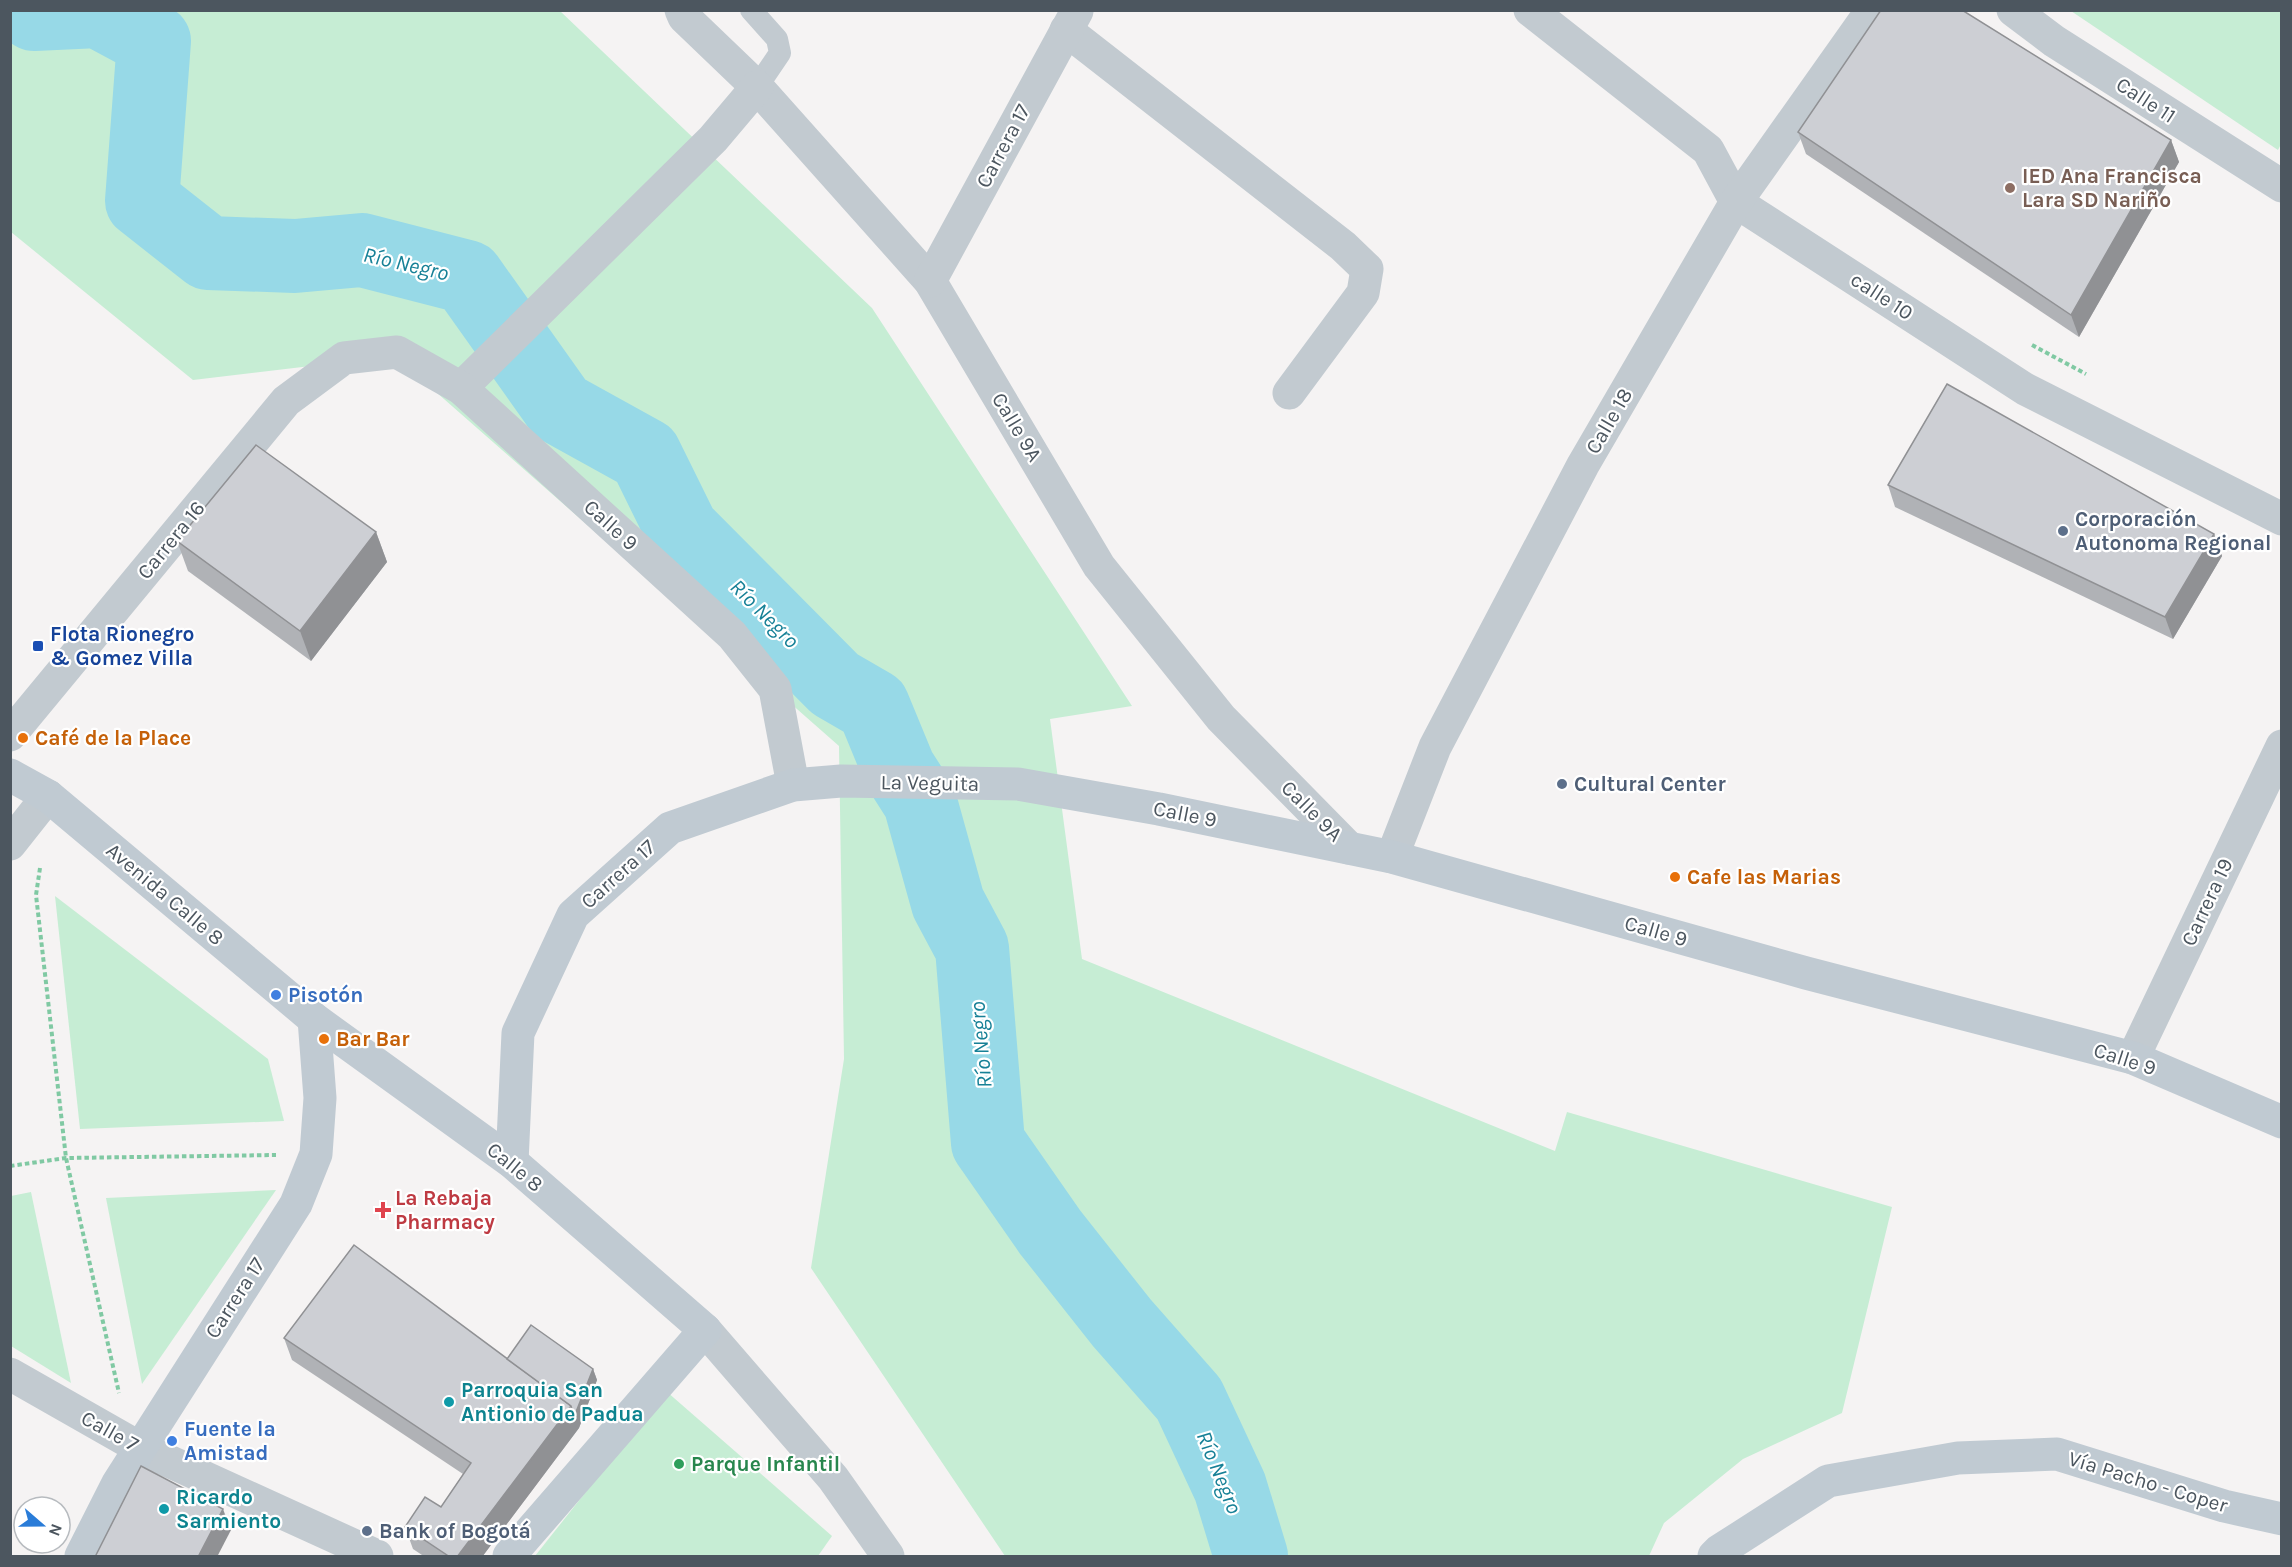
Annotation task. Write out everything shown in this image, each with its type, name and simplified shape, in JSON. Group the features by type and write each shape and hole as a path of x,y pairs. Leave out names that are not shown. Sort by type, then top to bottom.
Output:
{"street":[{"name":"Calle 9A","path":"681,10 684,17 757,87 930,281 1099,566 1221,718 1349,848"},
{"name":"calle 10","path":"1530,10 1708,150 1736,202 2025,389 2282,519"},
{"name":"Calle 18","path":"1392,857 1440,737 1583,465 1736,202 1872,10"},
{"name":"Calle 11","path":"2013,10 2054,41 2282,186"},
{"path":"1072,20 1343,246 1367,269 1363,293 1289,393"},
{"name":"Carrera 17","path":"930,281 1072,20"},
{"path":"465,383 713,139 757,87"},
{"name":"Calle 9","path":"344,358 397,352 465,383 732,635 775,689 793,785"},
{"name":"Carrera 16","path":"10,735 285,401 344,358"},
{"name":"Carrera 19","path":"2133,1058 2282,746"},
{"name":"Avenida Calle 8","path":"10,775 48,796 314,1019"},
{"name":"Carrera 17","path":"512,1162 518,1033 573,915 670,828 793,785 841,782"},
{"name":"La Veguita","path":"841,782 1018,784"},
{"name":"Calle 9","path":"1018,784 1159,809 1392,857 1806,973 2133,1058 2282,1122"},
{"path":"10,844 48,796"},
{"name":"Carrera 17","path":"81,1557 117,1483 296,1204 316,1154 320,1098 314,1019"},
{"name":"Calle 8","path":"314,1019 512,1162 705,1330"},
{"path":"509,1557 705,1330 833,1478 888,1557"},
{"name":"Calle 7","path":"10,1374 140,1448 377,1557"},
{"name":"Vía Pacho - Coper","path":"1714,1557 1719,1551 1828,1481 1958,1458 2058,1454 2224,1506 2282,1520"}],"lane":[{"path":"751,10 777,39 780,53 757,87"}],"path":[{"path":"2023,339 2095,379"},
{"path":"40,862 36,895 66,1158 124,1413 140,1448"},
{"path":"10,1166 66,1158 316,1154"}],"green space":[{"path":"10,11 560,11 872,308 1132,706 1050,719 1082,959 1555,1151 1567,1112 1892,1207 1842,1413 1743,1459 1664,1523 1649,1556 1005,1556 811,1268 844,1059 839,746 395,356 193,380 11,232"},
{"path":"2071,11 2281,11 2282,142 2278,150"},
{"path":"55,896 268,1059 284,1121 80,1129"},
{"path":"276,1190 142,1384 106,1198"},
{"path":"31,1192 71,1383 11,1346 11,1196"},
{"name":"Parque Infantil","path":"666,1391 832,1536 818,1556 535,1556"}],"building":[{"name":"IED Ana Francisca Lara SD Nariño","path":"1881,10 1962,10 2171,140 2071,315 1798,132"},
{"name":"Corporación Autonoma Regional","path":"1947,384 2214,534 2165,617 1888,485"},
{"path":"256,445 376,532 300,631 177,541"},
{"name":"Parroquia San Antionio de Padua","path":"354,1245 571,1406 457,1557 450,1557 405,1527 425,1497 441,1507 471,1463 284,1338"},
{"path":"531,1325 593,1369 574,1417 571,1406 507,1359"},
{"path":"141,1466 223,1509 198,1557 95,1557"}],"waterway":[{"name":"Río Negro","path":"31,10 34,14 98,11 154,41 142,201 208,253 295,256 362,250 467,277 560,408 645,455 682,530 835,684 873,706 899,769 920,802 948,903 972,948 988,1143 1050,1232 1122,1323 1189,1399 1230,1487 1251,1556"}],"place":[{"name":"IED Ana Francisca Lara SD Nariño","path":"2010,188"},
{"name":"Corporación Autonoma Regional","path":"2063,531"},
{"name":"Flota Rionegro & Gomez Villa","path":"38,646"},
{"name":"Café de la Place","path":"23,738"},
{"name":"Cultural Center","path":"1562,784"},
{"name":"Cafe las Marias","path":"1675,877"},
{"name":"Pisotón","path":"276,995"},
{"name":"Bar Bar","path":"324,1039"},
{"name":"La Rebaja Pharmacy","path":"383,1210"},
{"name":"Parroquia San Antionio de Padua","path":"449,1402"},
{"name":"Fuente la Amistad","path":"172,1441"},
{"name":"Parque Infantil","path":"679,1464"},
{"name":"Ricardo Sarmiento","path":"164,1509"},
{"name":"Bank of Bogotá","path":"367,1531"}]}
